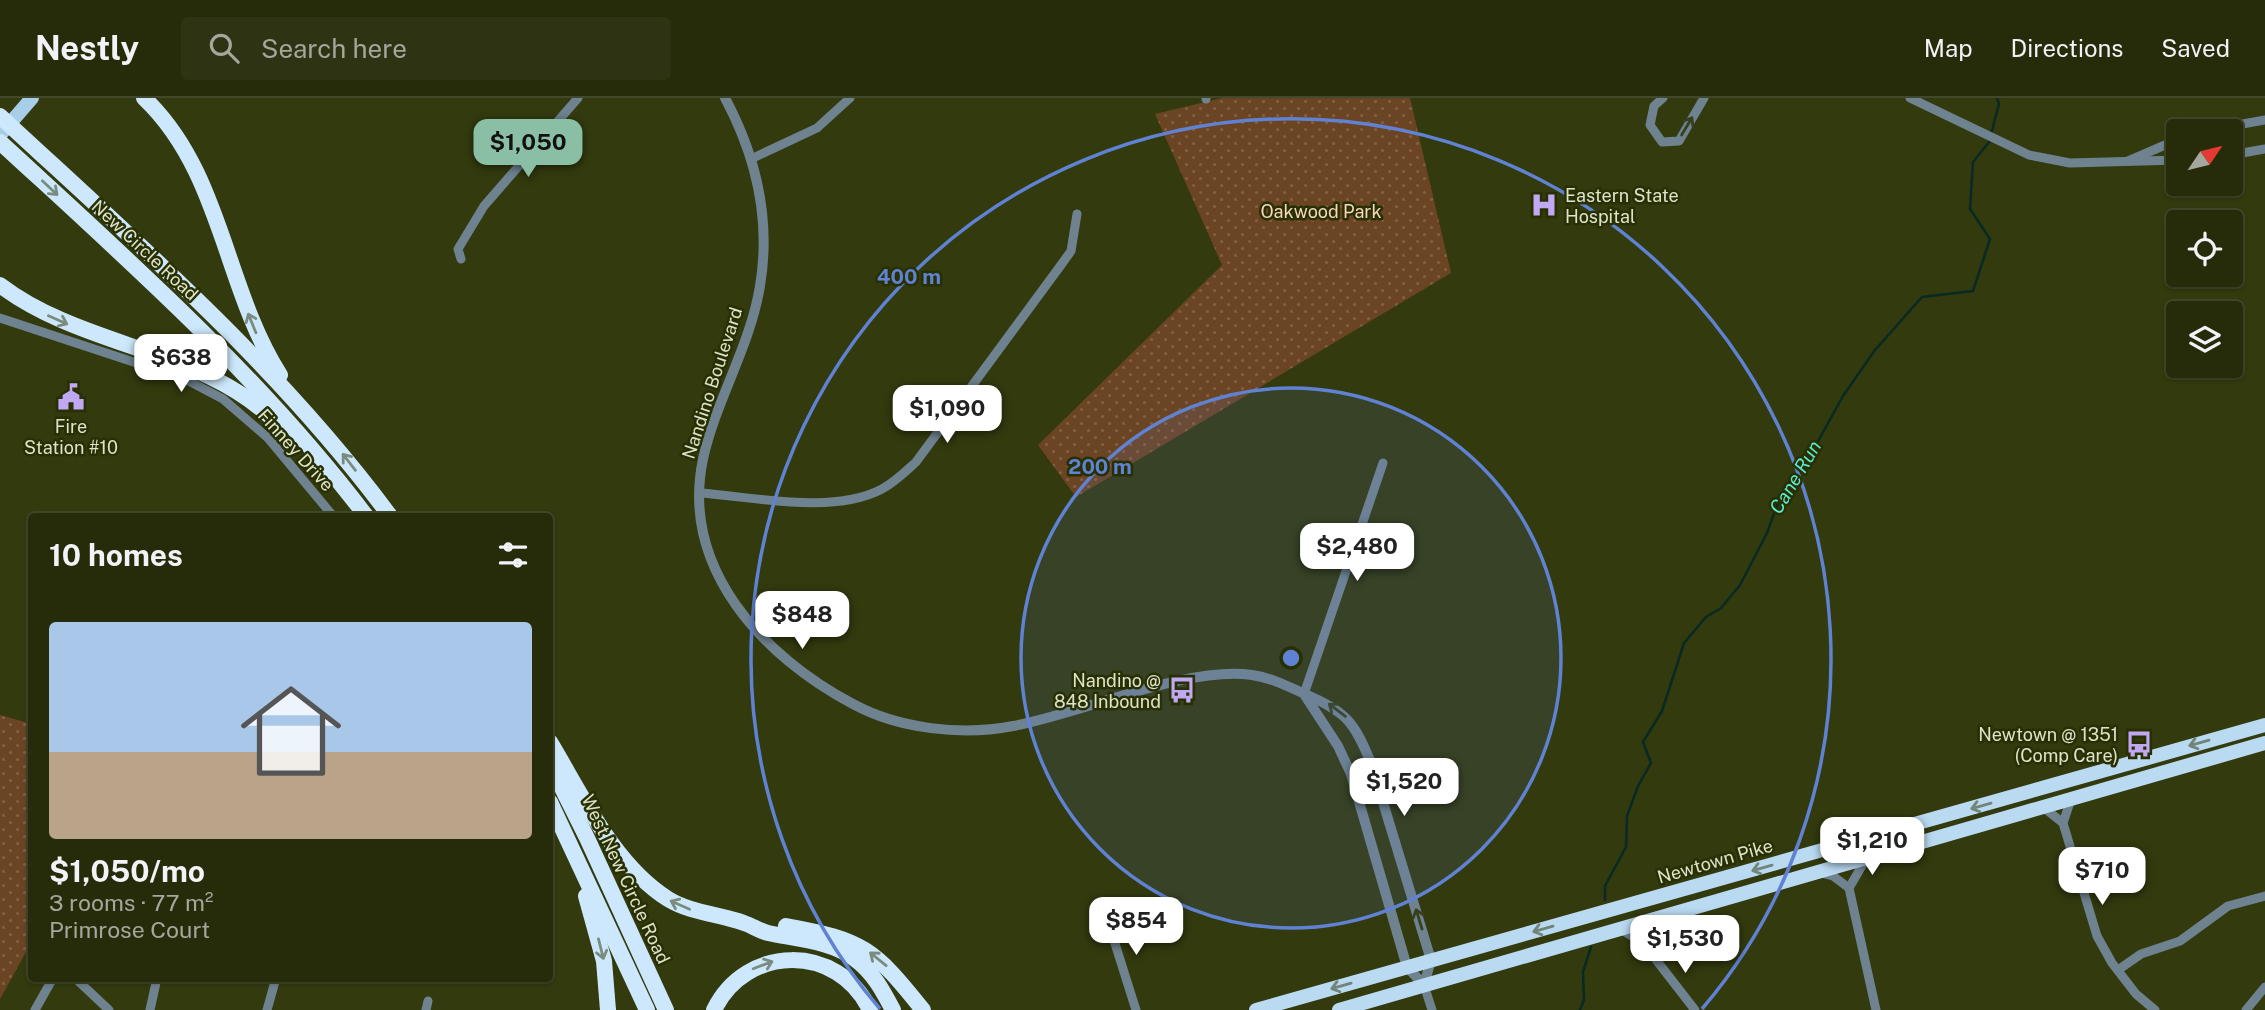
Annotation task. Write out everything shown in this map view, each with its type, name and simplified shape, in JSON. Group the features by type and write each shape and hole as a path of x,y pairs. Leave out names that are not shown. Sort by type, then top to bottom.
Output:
{"highway":[{"path":"144,98 190,156 206,191 252,326 298,403 343,454 388,513"},
{"name":"New Circle Road","path":"0,116 195,298 298,403"},
{"name":"New Circle Road","path":"0,142 228,356 342,485"},
{"path":"0,285 57,320 197,370 232,388 270,416 342,485 364,513"},
{"name":"Newtown Pike","path":"1256,1010 2265,724"},
{"path":"1339,1010 2265,743"},
{"path":"553,747 617,850 650,885 689,909 746,924 757,931 817,943 854,958 882,989 893,1010"},
{"name":"West New Circle Road","path":"553,770 666,1010"},
{"name":"West New Circle Road","path":"553,808 647,1010"},
{"path":"1884,852 1899,840 1927,830 1933,820"},
{"path":"568,837 601,951 608,1010"},
{"path":"746,924 761,922 821,932 850,941 884,962 923,1010"},
{"path":"714,1010 725,992 745,974 768,962 794,958 835,970 857,989 870,1010"}],"main road":[{"path":"0,135 32,98"}],"street":[{"path":"461,259 458,250 484,206 578,98"},
{"name":"Nandino Boulevard","path":"725,98 751,159 763,215 761,283 750,328 703,457 701,517 712,562 744,619 788,660 835,694 879,715 933,727 975,730 1010,727 1191,678 1224,674 1249,674 1272,679 1340,711 1364,745 1432,960"},
{"path":"751,159 817,128 850,98"},
{"path":"1663,98 1654,106 1650,125 1662,142 1679,141 1704,98"},
{"path":"1909,98 1949,120 2029,155 2070,163 2166,161"},
{"path":"2244,124 2265,120"},
{"path":"2123,163 2166,145"},
{"path":"2244,153 2265,149"},
{"path":"701,493 821,503 864,496 897,479 921,455 1071,251 1077,214"},
{"name":"Finney Drive","path":"0,318 184,379 212,392 268,438 330,513"},
{"path":"1383,463 1304,694 1338,746 1351,774 1407,967 1424,985 1432,1010"},
{"path":"2063,823 2071,799"},
{"path":"2043,807 2063,823 2097,936 2136,994 2155,1010"},
{"path":"1876,1010 1850,888 1863,864 1884,852"},
{"path":"1809,874 1833,876 1850,888"},
{"path":"2118,970 2141,954 2180,941 2228,906 2265,896"},
{"path":"1106,915 1136,1010"},
{"path":"1652,955 1652,935 1659,916"},
{"path":"1614,929 1627,931 1652,955 1695,1010"},
{"path":"1424,985 1432,960"},
{"path":"35,1010 51,982"},
{"path":"79,982 109,1010"},
{"path":"150,1010 156,982"},
{"path":"267,1010 275,982"},
{"path":"2246,1010 2265,987"},
{"path":"92,1010 96,997"}],"green space":[{"name":"Oakwood Park","path":"1222,98 1410,98 1451,273 1076,497 1038,445 1222,265 1155,114"},
{"path":"0,715 28,723 28,948 0,999"}],"waterway":[{"name":"Cane Run","path":"1605,900 1605,886 1626,847 1627,816 1638,786 1651,763 1643,742 1662,711 1684,643 1706,617 1721,608 1740,585 1767,533 1779,500 1817,443 1843,396 1875,350 1922,297 1973,291 1990,239 1970,209 1973,162 1989,142 1999,104 1997,98"},
{"name":"Cane Run","path":"1580,1010 1584,1000 1583,972 1591,947"}],"place":[{"name":"Eastern State Hospital","path":"1544,205"},
{"name":"Fire Station #10","path":"71,397"},
{"name":"Nandino @ 848 Inbound","path":"1182,690"},
{"name":"Newtown @ 1351 (Comp Care)","path":"2139,744"}]}
